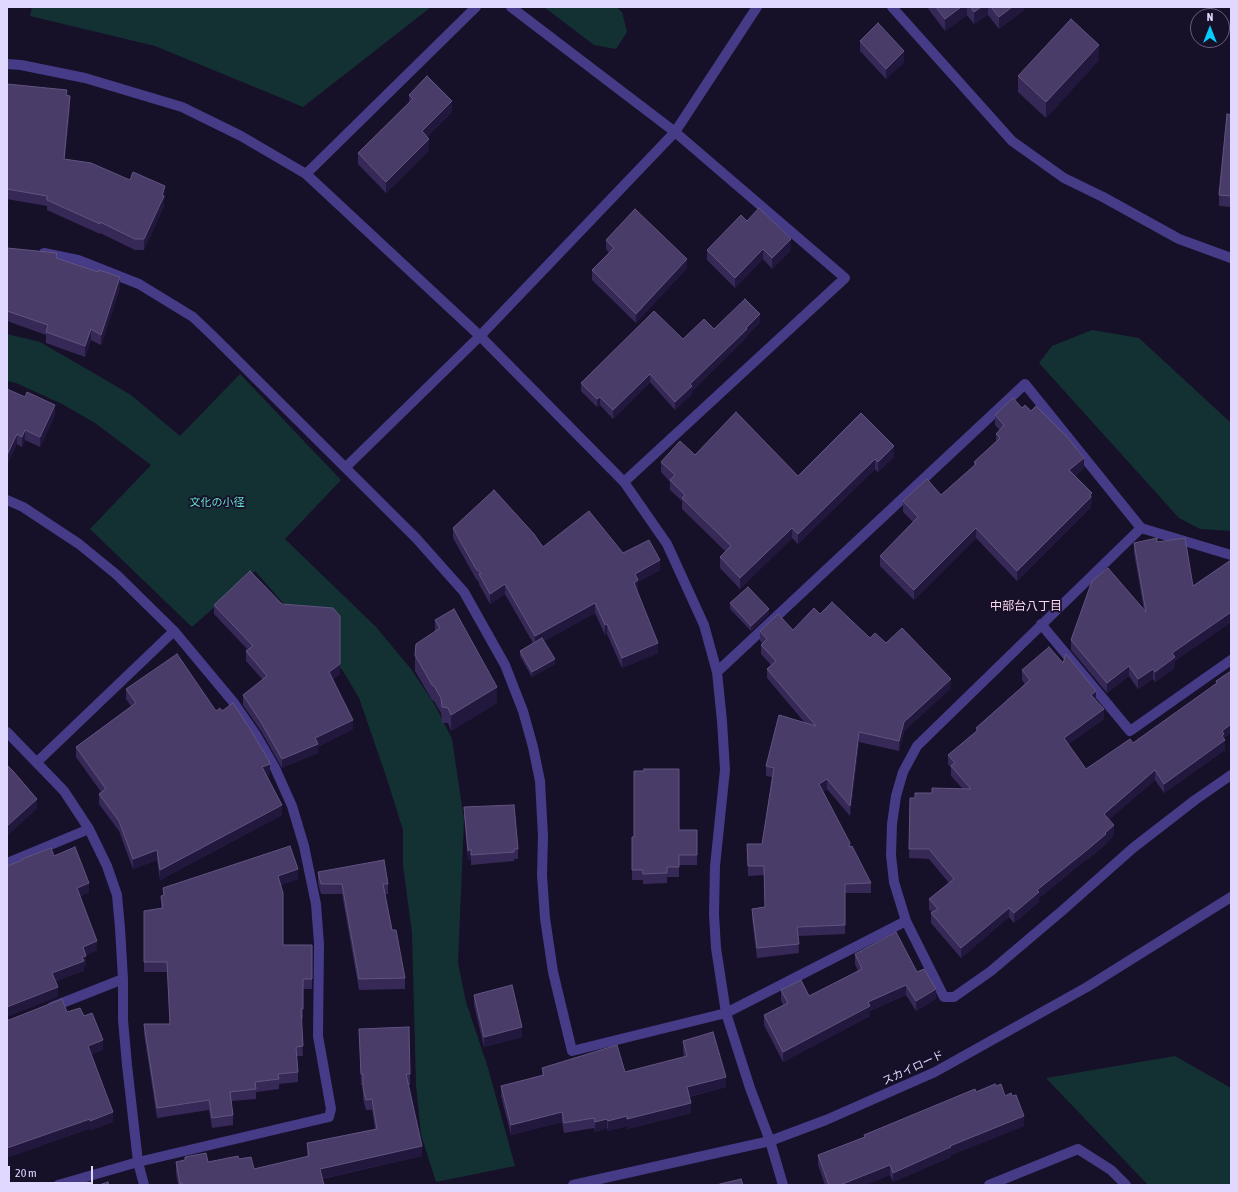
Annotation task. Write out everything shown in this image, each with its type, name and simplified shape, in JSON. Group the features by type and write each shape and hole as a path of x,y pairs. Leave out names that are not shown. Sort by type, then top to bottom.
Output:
{"street":[{"path":"306,174 476,7"},
{"path":"512,7 675,132 844,278 624,482"},
{"path":"346,467 480,336 675,132 757,7"},
{"path":"892,7 1012,141 1064,178 1103,197 1179,239 1231,258"},
{"path":"7,64 21,65 85,78 182,107 241,136 306,174 480,336 624,482 667,544 704,625 717,672 725,770 715,866 714,914 716,948 726,1013 750,1088 770,1141 783,1185"},
{"path":"36,252 78,260 139,284 193,317 416,538 464,592 505,665 527,726 540,781 543,836 542,875 545,918 553,972 572,1051 726,1013 906,921"},
{"path":"717,672 1025,384 1141,528 1231,555"},
{"path":"7,500 23,507 78,544 117,575 174,631 234,703 256,735 275,768 292,806 304,846 316,904 319,944 318,1036 331,1109 329,1117 138,1162 58,1185"},
{"path":"1141,528 917,746 903,772 896,796 892,824 891,855 894,882 906,921 944,997 954,997 991,971 1133,848 1195,800 1231,775"},
{"path":"1041,624 1130,732 1231,660"},
{"path":"37,762 174,631"},
{"path":"7,732 64,791 89,829 107,866 117,895 123,979 123,1020 125,1042 138,1162 144,1185"},
{"path":"7,863 89,829"},
{"name":"スカイロード","path":"573,1185 770,1141 826,1120 935,1072 1087,987 1231,897"},
{"path":"43,1010 123,979"},
{"path":"989,1185 1078,1149 1111,1170 1126,1185"}],"green space":[{"path":"32,7 431,7 303,107 155,46 30,16"},
{"path":"544,7 616,7 622,12 627,32 616,49 594,45"},
{"path":"1092,330 1139,338 1231,423 1231,531 1200,529 1179,518 1039,363 1052,346"},
{"name":"文化の小径","path":"7,334 40,342 131,395 180,436 240,374 341,480 285,539 376,627 411,669 435,705 452,739 464,820 458,963 466,1002 488,1068 515,1166 436,1182 421,1135 416,1085 412,933 403,865 403,830 359,698 343,671 255,571 192,627 90,529 151,465 95,423 62,404 16,383 7,381"},
{"path":"1175,1056 1231,1088 1231,1185 1148,1185 1046,1078"}],"building":[{"path":"936,7 961,7 945,19"},
{"path":"971,7 981,7 974,12"},
{"path":"991,7 1012,7 999,17"},
{"path":"1071,19 1099,45 1046,102 1018,76"},
{"path":"878,23 904,51 886,69 860,41"},
{"path":"427,76 452,101 422,131 429,139 386,182 358,153 413,99 409,95"},
{"path":"7,84 67,90 66,95 70,96 64,159 91,163 130,180 133,172 165,186 162,195 164,196 144,239 135,239 100,222 100,224 47,200 47,196 7,189"},
{"path":"1227,114 1231,115 1231,196 1219,195"},
{"path":"759,208 791,239 772,258 763,249 735,278 707,250 741,215 747,221"},
{"path":"635,209 687,259 636,314 592,270 614,248 606,240"},
{"path":"7,248 57,253 56,258 98,272 99,270 120,277 101,335 91,329 85,346 46,332 48,325 7,311"},
{"path":"745,299 760,314 746,328 747,329 690,384 692,386 675,402 650,374 613,410 600,397 597,399 581,383 654,311 683,339 704,319 714,329"},
{"path":"7,389 25,397 27,392 55,405 40,437 25,430 22,437 17,434 7,455"},
{"path":"1013,398 1022,408 1025,405 1031,411 1036,406 1067,437 1084,458 1069,470 1092,493 1090,495 1091,497 1017,571 976,528 914,590 880,556 918,517 903,501 927,479 941,495 976,464 974,462 1000,438 996,434 1004,425 995,415"},
{"path":"736,412 798,476 861,413 894,446 878,462 875,459 798,534 792,528 740,578 720,557 731,546 682,498 685,495 670,480 675,475 661,462 680,441 695,455"},
{"path":"494,490 534,534 543,547 589,511 623,553 649,540 660,560 635,574 638,580 634,583 658,643 622,658 607,624 605,625 595,603 535,636 505,584 490,594 479,574 481,573 476,569 453,528"},
{"path":"1157,538 1157,542 1185,538 1193,586 1231,560 1231,612 1172,653 1175,657 1155,672 1153,669 1138,679 1129,666 1107,683 1071,640 1092,581 1108,568 1146,612 1134,543"},
{"path":"250,571 282,604 333,608 340,616 340,664 329,672 353,720 315,738 318,744 282,759 261,722 243,695 267,676 246,651 253,646 214,605"},
{"path":"748,587 769,609 751,626 730,603"},
{"path":"832,602 870,638 875,633 886,643 902,628 951,679 904,722 899,741 859,732 850,806 827,779 819,784 850,843 849,847 852,846 871,883 845,884 845,925 797,927 799,944 757,948 752,909 765,907 764,866 748,866 747,844 762,844 774,768 766,766 779,715 816,726 767,669 776,661 761,645 767,639 760,631 778,614 793,630 814,608 820,614"},
{"path":"454,609 497,687 451,715 448,708 442,707 441,698 415,655 416,644 440,628 435,620"},
{"path":"542,638 555,659 532,672 520,651"},
{"path":"1049,647 1063,663 1066,654 1096,691 1091,695 1104,709 1064,738 1086,769 1130,739 1133,743 1217,683 1216,681 1231,671 1231,724 1222,731 1224,734 1222,736 1225,740 1164,784 1155,770 1104,814 1114,825 1105,833 1106,834 1037,890 1039,892 1014,913 1009,908 961,948 931,913 938,909 929,899 954,879 929,849 909,849 910,798 915,798 915,793 932,793 932,788 971,789 951,766 955,763 948,755 978,730 976,728 1030,680 1022,670"},
{"path":"177,654 216,711 220,708 222,711 233,703 269,761 270,764 262,767 282,805 160,870 157,850 133,859 119,821 99,794 106,789 76,747 136,703 126,689"},
{"path":"7,765 37,799 7,826"},
{"path":"644,769 679,769 679,830 697,830 697,855 679,855 679,867 667,867 667,873 643,874 643,870 632,870 632,837 634,837 634,771 644,771"},
{"path":"514,805 518,849 514,849 514,852 471,855 471,849 468,851 464,807"},
{"path":"290,846 298,869 278,876 283,893 283,945 312,945 312,979 303,979 303,1009 301,1009 303,1046 296,1047 298,1072 278,1074 279,1079 255,1082 256,1089 230,1092 233,1115 212,1118 209,1100 157,1108 144,1024 170,1024 167,962 144,962 144,911 163,908 161,896 164,895 163,888"},
{"path":"75,847 89,883 77,888 97,941 83,947 86,956 82,957 84,961 52,973 58,987 7,1007 7,866 51,848 54,856"},
{"path":"384,860 388,884 383,884 392,930 396,930 405,978 359,979 342,884 321,884 318,872"},
{"path":"896,932 917,972 924,969 936,989 916,1001 906,985 868,1002 870,1006 783,1052 764,1015 788,1003 781,990 801,980 809,996 862,969 855,954"},
{"path":"512,985 522,1027 484,1037 474,995"},
{"path":"62,999 67,1012 80,1008 84,1016 92,1013 103,1040 88,1046 113,1112 7,1148 7,1020"},
{"path":"409,1027 410,1074 406,1074 422,1146 320,1169 324,1185 180,1184 176,1162 185,1160 185,1157 206,1153 208,1162 238,1156 239,1159 251,1157 254,1169 309,1156 307,1143 377,1129 372,1099 366,1100 363,1088 359,1029"},
{"path":"713,1032 726,1077 687,1087 691,1103 627,1119 627,1116 608,1121 607,1119 595,1122 594,1118 564,1123 562,1112 511,1125 501,1086 544,1075 542,1068 617,1045 625,1072 687,1056 683,1041"},
{"path":"995,1084 996,1086 1001,1084 1005,1096 1011,1093 1012,1096 1016,1095 1024,1116 950,1146 951,1147 893,1173 890,1165 840,1185 829,1185 818,1155 865,1137 864,1135 975,1089 976,1092"},
{"path":"741,1179 743,1185 716,1185"},
{"path":"108,1182 109,1185 99,1185"}],"district":[{"name":"中部台八丁目","path":"1026,606"}]}
